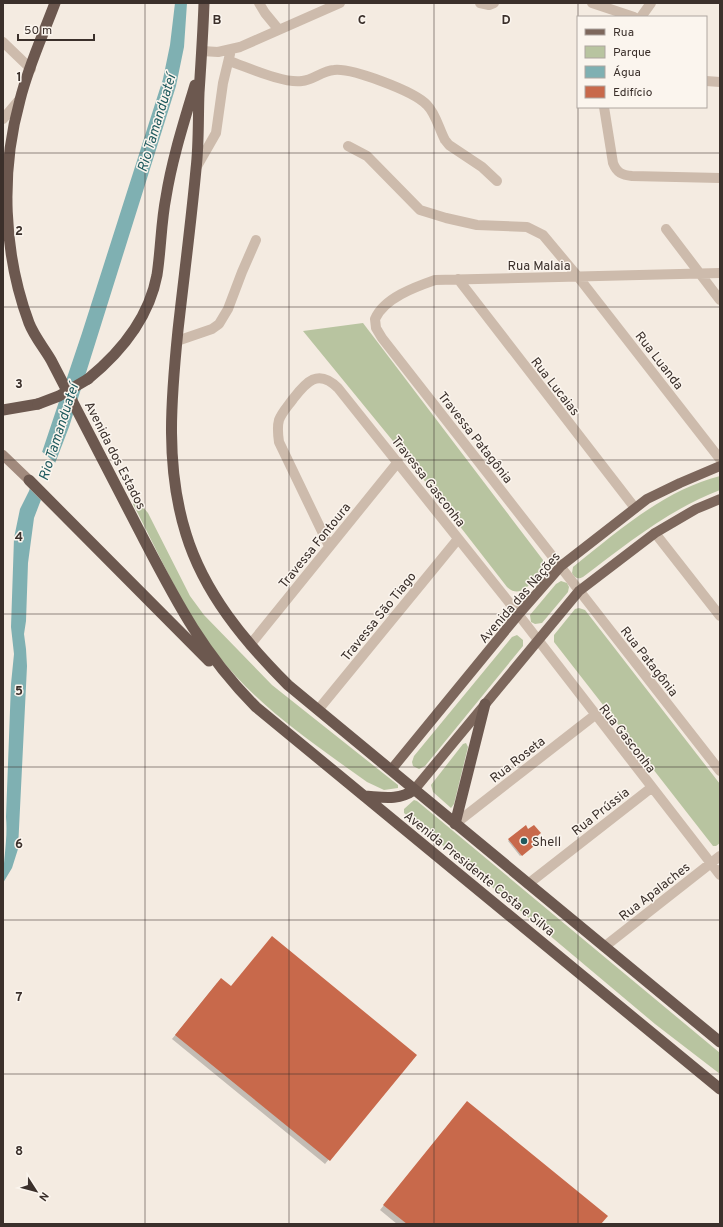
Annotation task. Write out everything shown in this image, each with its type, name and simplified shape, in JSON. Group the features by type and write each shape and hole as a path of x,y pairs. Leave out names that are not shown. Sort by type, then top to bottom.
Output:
{"highway":[{"name":"Avenida dos Estados","path":"55,3 20,99 11,140 4,191 11,249 18,289 30,325 51,360 182,612 202,644 226,676"},
{"path":"204,3 196,168 177,341 171,402 170,432 176,491 180,513 189,541 207,581 222,609 250,645"},
{"path":"3,410 38,404 59,396 88,378 104,365 132,334 151,296 156,276 165,197 200,67"},
{"path":"29,480 195,649 226,676"},
{"name":"Avenida Presidente Costa e Silva","path":"250,645 288,685 604,947 720,1041"},
{"name":"Avenida Presidente Costa e Silva","path":"226,676 256,707 720,1088"},
{"path":"455,824 485,704"},
{"path":"364,796 396,798 407,795 414,790"}],"main road":[{"path":"3,455 29,480"},
{"name":"Avenida das Nações","path":"391,770 518,615 561,566 635,508 680,483 720,466"},
{"path":"414,790 579,591 655,533 696,509 720,499"}],"street":[{"path":"259,3 279,30"},
{"path":"202,51 218,52 232,50 340,3"},
{"path":"480,3 489,5 494,3"},
{"path":"592,3 631,16"},
{"path":"642,16 651,3"},
{"path":"3,42 30,69"},
{"path":"196,168 216,133 223,83 232,50"},
{"path":"229,60 259,72 293,81 302,81 334,70 346,70 404,89 421,99 429,106 445,140 449,145 482,167 497,181"},
{"path":"707,82 720,82"},
{"path":"3,119 20,99"},
{"path":"604,108 613,163 617,171 624,175 720,178"},
{"name":"Rua Luanda","path":"348,146 367,156 420,210 477,225 527,227 543,235 579,278 720,459"},
{"path":"666,229 720,300"},
{"path":"177,341 212,329 219,324 228,309 256,240"},
{"name":"Rua Malaia","path":"375,322 377,315 384,306 404,294 435,280 579,278 720,273"},
{"name":"Rua Lucaias","path":"458,279 635,508"},
{"name":"Travessa Patagônia","path":"375,322 382,338 561,566"},
{"name":"Travessa Gasconha","path":"329,546 279,442 278,434 279,420 304,385 310,380 325,379 334,384 398,462 518,615"},
{"name":"Travessa Fontoura","path":"250,645 398,462"},
{"path":"655,533 720,616"},
{"name":"Travessa São Tiago","path":"318,710 458,539"},
{"name":"Rua Patagônia","path":"561,566 720,771"},
{"name":"Rua Gasconha","path":"518,615 594,716 720,875"},
{"name":"Rua Roseta","path":"455,824 594,716"},
{"name":"Rua Prússia","path":"528,884 651,788"},
{"name":"Rua Apalaches","path":"604,947 720,856"}],"green space":[{"path":"363,323 543,560 543,567 532,582 523,590 513,591 507,587 406,457 303,331"},
{"path":"720,476 720,490 683,507 665,518 632,540 583,577 577,578 572,573 573,567 624,527 660,502 699,482"},
{"path":"134,501 142,506 148,513 190,596 204,615 272,685 398,785 398,788 384,790 367,782 288,724 250,691 233,673 205,637 182,600 133,504"},
{"path":"561,581 567,583 569,587 568,592 542,623 535,624 531,622 530,615 556,584"},
{"path":"579,608 585,610 720,784 720,843 716,846 713,846 554,642 554,635 575,609"},
{"path":"517,635 523,640 523,646 425,766 419,769 413,766 412,762 414,756 512,637"},
{"path":"466,743 468,747 454,804 451,808 433,792 431,785 463,744"},
{"path":"414,800 720,1053 720,1074 655,1024 404,813 404,809"}],"water":[{"name":"Rio Tamanduateí","path":"175,3 187,3 184,47 176,86 69,427 34,518 28,563 26,621 24,634 27,666 18,849 12,868 3,883 11,684 14,654 11,627 14,538 20,509 29,491 82,333 163,79 170,45"}],"pier":[{"path":"40,450 57,464 43,502 28,487"}],"building":[{"name":"Shell","path":"526,825 528,829 534,825 541,833 535,838 539,842 522,856 508,839"},
{"path":"272,936 417,1055 330,1161 175,1035 221,978 231,986"},
{"path":"467,1101 608,1216 601,1224 407,1224 383,1205"}],"place":[{"name":"Shell","path":"524,841"}]}
